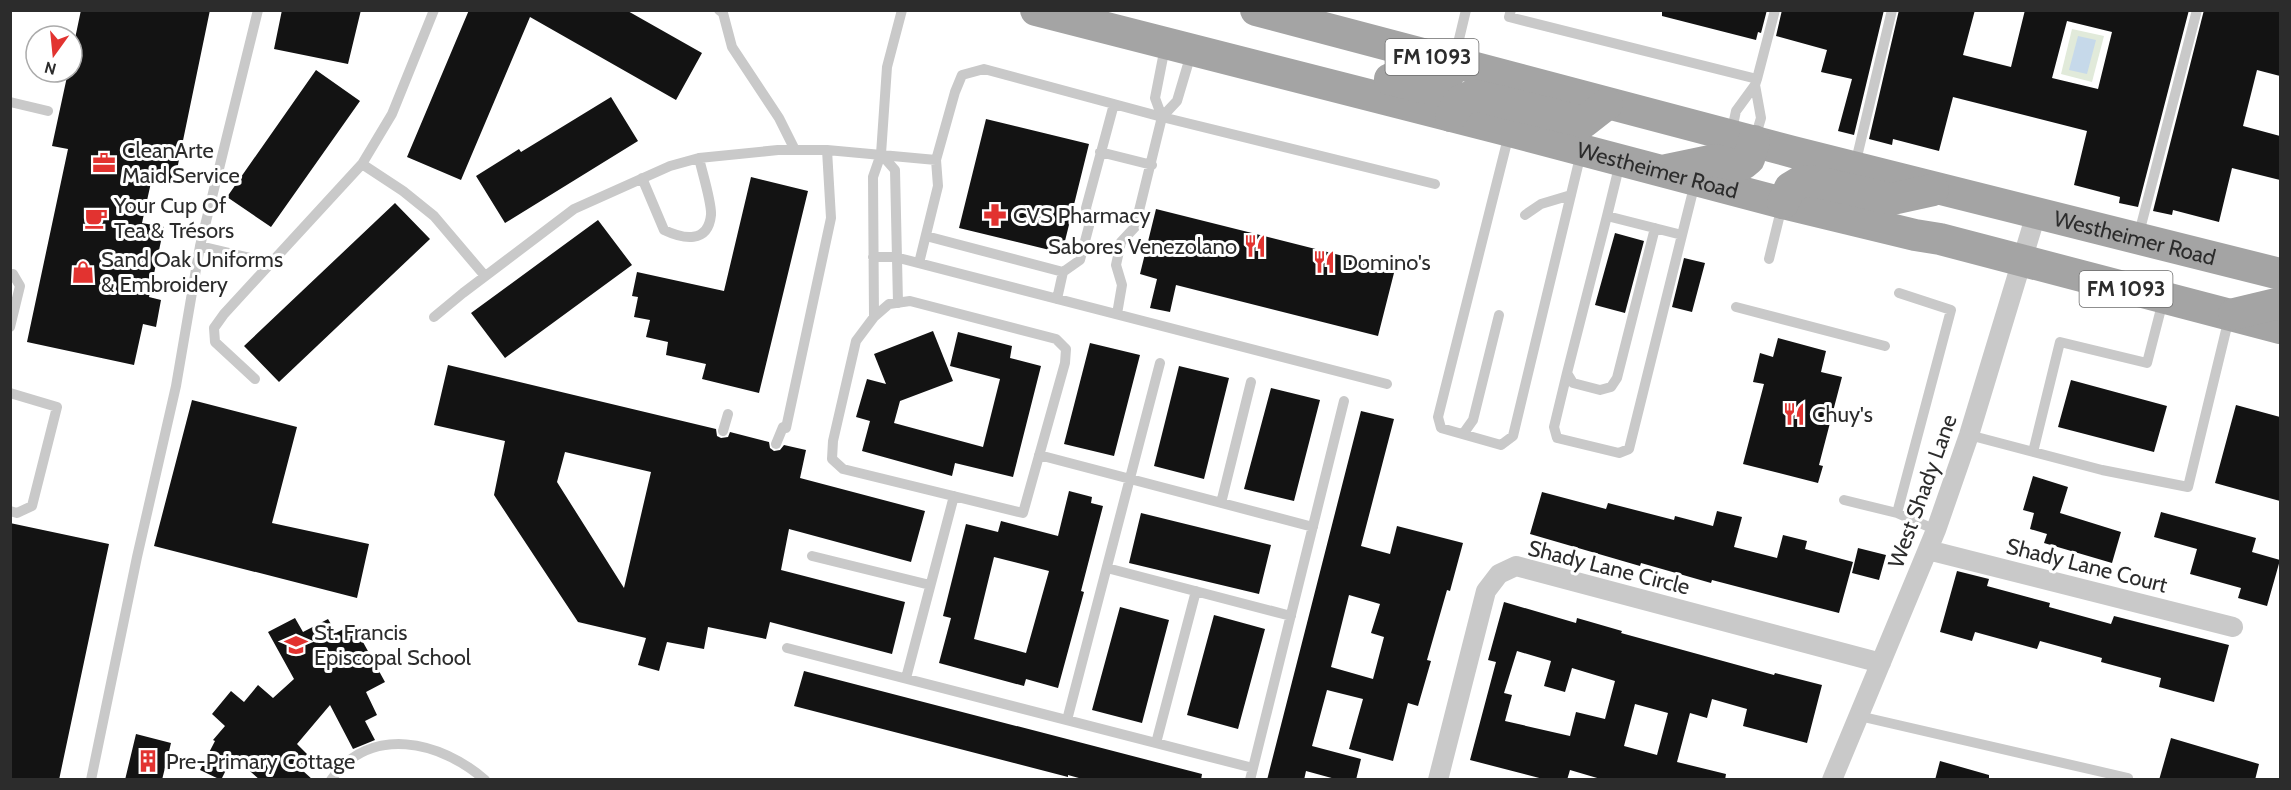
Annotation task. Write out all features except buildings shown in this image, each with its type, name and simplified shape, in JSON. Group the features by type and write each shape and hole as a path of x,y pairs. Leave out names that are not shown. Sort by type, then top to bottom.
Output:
{"main road":[{"name":"Westheimer Road","path":"1036,10 1783,203 1915,236 1940,239 2280,328"},
{"name":"Westheimer Road","path":"1265,12 1607,104 2280,274"},
{"path":"1179,47 1233,39 1430,89 1443,85 1453,63"},
{"path":"1451,116 1460,101 1474,95 1584,122 1607,104"},
{"path":"1663,171 1715,160 1734,165 1743,164 1749,159 1742,138"},
{"path":"1783,203 1790,188 1800,182 1813,181 1892,199 1939,188"},
{"path":"2230,315 2280,303"}],"street":[{"name":"West Shady Lane","path":"1832,780 1936,530 1969,435 2037,211"},
{"name":"Shady Lane Court","path":"1928,550 2233,627"},
{"name":"Shady Lane Circle","path":"1438,780 1486,591 1500,574 1516,566 1881,663"}],"lane":[{"path":"91,780 137,557 176,386 200,246 258,10"},
{"path":"255,379 214,342 214,328 224,314 362,164 392,114 434,10"},
{"path":"719,10 723,13 732,47 779,118 795,150"},
{"path":"874,317 873,177 881,154 887,67 902,10"},
{"path":"1453,63 1466,10"},
{"path":"1511,10 1509,17 1756,82"},
{"path":"1742,138 1736,111 1756,82 1775,10"},
{"path":"1854,167 1892,10"},
{"path":"2138,237 2197,10"},
{"path":"1117,314 1122,285 1116,265 1121,242 1135,227 1162,117 1155,98 1179,47"},
{"path":"1162,117 1177,102 1179,47"},
{"path":"919,263 938,186 936,160 955,92 962,75 984,69 1162,117 1435,184"},
{"path":"1742,138 1761,118 1756,82"},
{"path":"10,102 48,111"},
{"path":"1056,299 1063,272 1080,260 1089,226 1086,207 1114,104"},
{"path":"1510,131 1438,417 1441,428 1501,445 1513,436 1582,150"},
{"path":"434,317 574,209 670,166 699,158 795,150 827,150 936,160"},
{"path":"776,444 784,428 831,218 827,150"},
{"path":"1100,152 1152,165"},
{"path":"881,154 895,170 898,303"},
{"path":"642,178 664,230 679,237 695,238 706,230 711,214 699,158"},
{"path":"1621,160 1554,427 1557,438 1619,453 1629,449 1696,180"},
{"path":"362,164 403,191 434,216 485,276"},
{"path":"1525,215 1540,204 1571,195"},
{"path":"1769,259 1783,203"},
{"path":"1607,216 1682,235"},
{"path":"1567,373 1574,383 1600,390 1611,387 1617,378 1655,228"},
{"path":"926,236 1063,272"},
{"path":"200,246 271,264"},
{"path":"873,257 896,257 1387,384"},
{"path":"10,327 20,286 13,274"},
{"path":"1897,513 1951,310 1899,293"},
{"path":"2033,452 2060,342 2147,363 2164,298"},
{"path":"910,301 1056,339 1066,349 1065,363 1023,513 843,469 832,459 833,441 856,341 874,317 889,304 910,301"},
{"path":"1736,307 1885,346"},
{"path":"1463,434 1473,420 1499,315"},
{"path":"1969,435 2102,470 2188,487 2230,315"},
{"path":"1067,720 1160,363"},
{"path":"1221,503 1251,382"},
{"path":"10,393 57,407 32,506 17,513 10,511"},
{"path":"1250,780 1344,401"},
{"path":"723,431 728,414"},
{"path":"1039,455 1313,527"},
{"path":"906,678 954,496"},
{"path":"1844,500 1897,513 1936,530"},
{"path":"812,556 930,585"},
{"path":"1107,568 1291,616"},
{"path":"1156,743 1196,591"},
{"path":"787,648 1253,768"},
{"path":"1859,716 2128,778"},
{"path":"332,780 338,771 360,753 383,744 409,743 446,753 475,771 484,780"}],"green space":[{"path":"2072,29 2104,36 2092,82 2061,74"}],"water":[{"path":"2078,36 2096,40 2087,74 2069,70"}],"place":[{"name":"CleanArte Maid Service","path":"104,163"},
{"name":"CVS Pharmacy","path":"995,215"},
{"name":"Your Cup Of Tea & Trésors","path":"96,218"},
{"name":"Sabores Venezolano","path":"1255,246"},
{"name":"Domino's","path":"1324,262"},
{"name":"Sand Oak Uniforms & Embroidery","path":"83,272"},
{"name":"Chuy's","path":"1794,414"},
{"name":"St. Francis Episcopal School","path":"296,645"},
{"name":"Pre-Primary Cottage","path":"148,761"}]}
